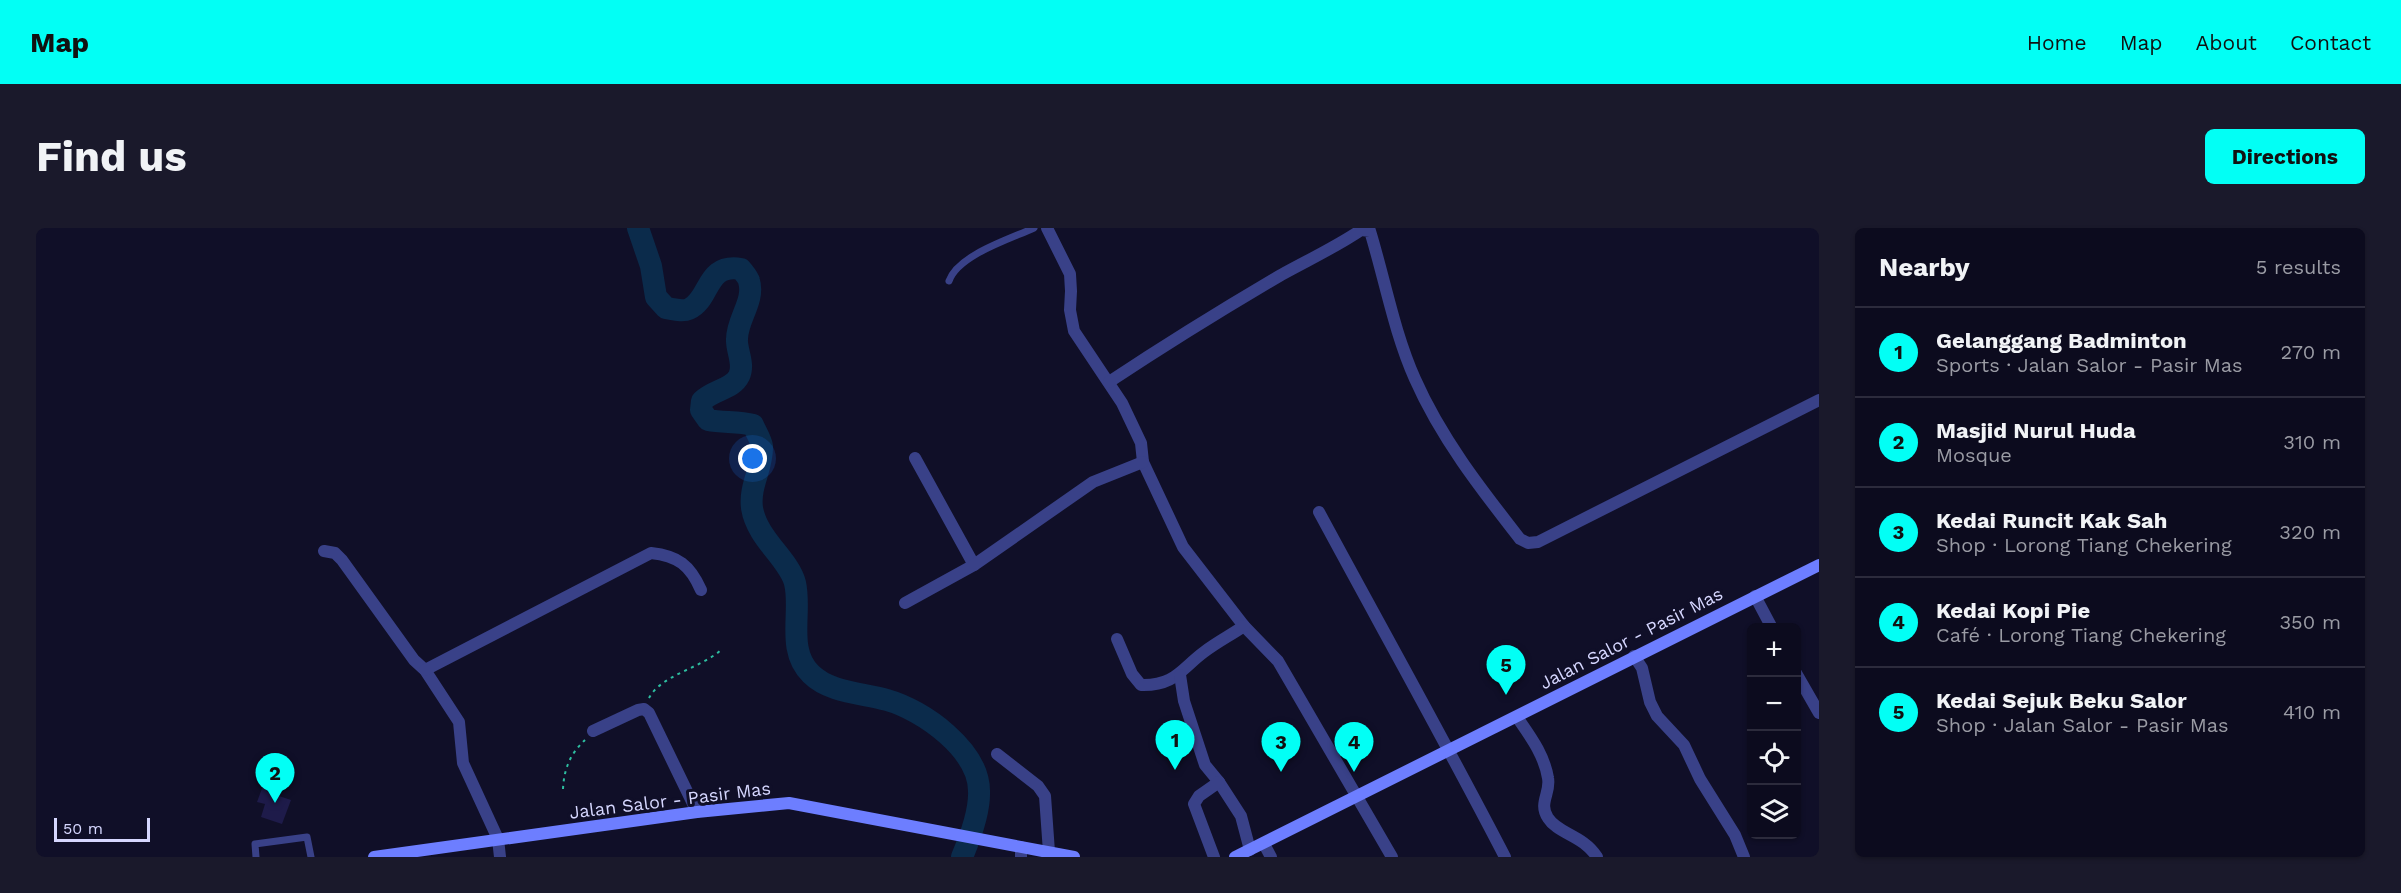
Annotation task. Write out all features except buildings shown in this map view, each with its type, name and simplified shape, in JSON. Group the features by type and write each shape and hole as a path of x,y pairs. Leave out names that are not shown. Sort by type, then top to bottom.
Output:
{"main road":[{"name":"Jalan Salor - Pasir Mas","path":"1235,857 1819,565"},
{"name":"Jalan Salor - Pasir Mas","path":"374,857 697,812 789,803 998,843 1021,852 1048,852 1074,857"}],"street":[{"path":"1047,228 1070,274 1070,310 1074,331 1122,403 1141,443 1143,462 1183,547 1244,626 1278,661 1392,857"},
{"path":"1109,382 1251,293 1315,255 1344,242 1361,230 1370,231 1379,270 1415,379 1442,431 1476,482 1520,539 1528,543 1538,542 1819,400"},
{"path":"915,458 974,565"},
{"path":"905,603 974,565 1093,482 1143,462"},
{"path":"1319,512 1394,652 1449,748 1505,857"},
{"path":"324,551 334,553 342,560 402,645 425,670 459,722 463,763 498,839 500,857"},
{"path":"425,670 651,554 668,555 681,562 694,575 701,590"},
{"path":"1755,596 1770,623"},
{"path":"1117,639 1132,674 1141,685 1153,685 1180,675 1192,661 1244,626"},
{"path":"1634,656 1642,668 1650,702 1657,716 1684,745 1700,779 1735,836 1744,857"},
{"path":"1180,675 1181,689 1194,739 1205,765 1241,816 1250,850"},
{"path":"1800,677 1819,713"},
{"path":"593,731 644,709 649,713 697,812"},
{"path":"1518,717 1541,754 1549,780 1543,804 1548,818 1559,828 1587,843 1598,857"},
{"path":"997,754 1038,786 1045,796 1048,852"},
{"path":"1214,857 1194,804 1198,796 1219,782"},
{"path":"1264,844 1271,857"}],"lane":[{"path":"949,281 952,272 967,259 1035,228"},
{"path":"256,857 255,844 307,837 311,857"}],"path":[{"path":"644,709 653,691 662,684 713,657 721,650"},
{"path":"563,789 564,770 576,748 593,731"}],"waterway":[{"path":"638,228 651,266 656,297 666,308 689,309 696,304 721,271 741,269 748,279 750,296 737,339 741,371 732,384 702,401 701,410 708,420 753,425 761,441 762,454 752,492 752,508 760,529 792,574 795,583 797,642 803,664 819,680 837,689 887,700 917,713 947,734 970,761 977,776 979,799 974,825 962,857"}],"place":[{"name":"Kedai Sejuk Beku Salor","path":"1506,695"},
{"name":"Gelanggang Badminton","path":"1175,770"},
{"name":"Kedai Runcit Kak Sah","path":"1281,772"},
{"name":"Kedai Kopi Pie","path":"1354,772"},
{"name":"Masjid Nurul Huda","path":"275,803"}]}
